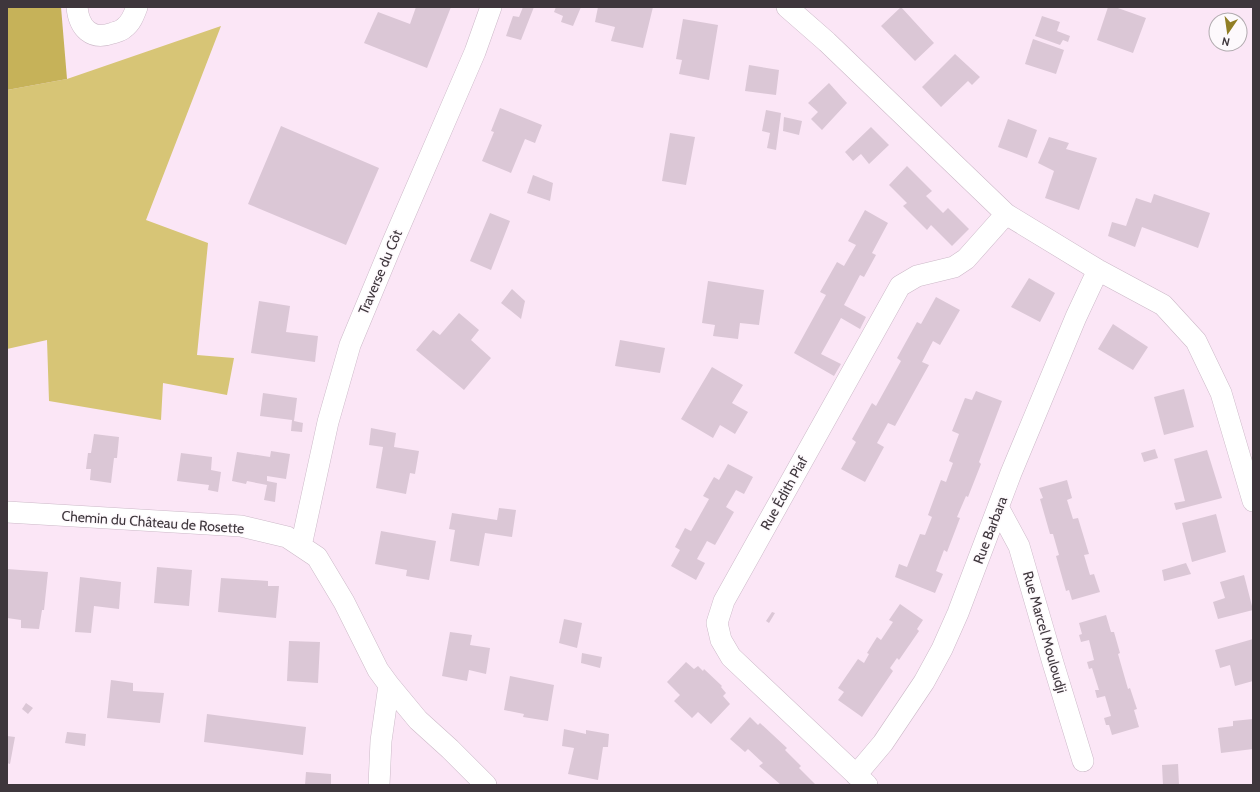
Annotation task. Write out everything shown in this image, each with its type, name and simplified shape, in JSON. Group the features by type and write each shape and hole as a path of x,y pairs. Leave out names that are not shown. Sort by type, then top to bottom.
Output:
{"street":[{"path":"77,7 80,23 90,34 106,36 123,30 131,21 137,7"},
{"name":"Traverse du Côt","path":"301,546 328,422 350,345 475,52 490,7"},
{"path":"787,7 827,42 1006,214 1098,270 1162,305 1196,341 1221,394 1253,501"},
{"name":"Rue Édith Piaf","path":"861,780 731,656 721,640 717,623 724,601 900,286 917,276 954,267 966,259 1006,214"},
{"name":"Rue Barbara","path":"861,780 887,737 924,682 942,649 958,613 1011,473 1098,270"},
{"name":"Rue Marcel Mouloudji","path":"998,507 1020,546 1053,663 1083,761"},
{"name":"Chemin du Château de Rosette","path":"7,512 241,526 287,537 317,558 344,602 378,670 418,720 486,785"},
{"path":"379,785 381,741 390,685"}],"shaded area":[{"path":"7,7 61,7 67,79 7,90"},
{"path":"221,26 146,220 208,243 197,355 234,358 227,395 163,383 161,420 49,401 47,340 7,349 7,90 67,79"}],"building":[{"path":"416,7 451,7 427,68 364,43 378,12 410,24"},
{"path":"523,7 534,7 521,40 506,36 513,16 519,17"},
{"path":"556,7 581,7 573,26 561,22 563,16 554,12"},
{"path":"598,7 653,7 643,48 611,41 615,27 595,22"},
{"path":"901,7 934,43 915,61 881,26"},
{"path":"1108,7 1115,7 1146,18 1133,53 1097,40"},
{"path":"1042,16 1060,22 1057,31 1070,36 1068,42 1063,40 1060,45 1035,36"},
{"path":"683,19 718,25 709,80 679,74 682,60 676,59"},
{"path":"1033,39 1064,50 1056,74 1025,64"},
{"path":"955,54 980,77 972,85 968,81 941,107 922,87"},
{"path":"749,65 779,70 776,95 745,91"},
{"path":"829,83 847,103 822,130 811,119 818,112 808,103"},
{"path":"500,108 542,125 535,143 525,139 511,173 482,161 494,132 491,131"},
{"path":"766,110 781,113 776,150 767,148 770,133 762,131"},
{"path":"784,117 802,121 799,135 783,131"},
{"path":"1008,119 1037,130 1027,158 998,147"},
{"path":"281,126 379,168 346,245 248,204"},
{"path":"871,127 889,145 869,164 861,154 853,161 845,152"},
{"path":"670,133 695,137 686,185 662,181"},
{"path":"1049,137 1069,143 1066,149 1097,158 1079,210 1045,198 1054,171 1038,163"},
{"path":"907,166 932,191 926,196 943,213 948,208 969,229 952,246 931,225 927,230 903,206 907,203 889,185"},
{"path":"533,175 553,183 550,201 527,193"},
{"path":"1154,194 1210,213 1198,248 1142,227 1135,247 1108,236 1112,222 1126,226 1136,198 1151,203"},
{"path":"865,210 888,223 872,253 876,255 864,277 860,275 844,305 866,317 860,329 841,318 821,354 841,364 834,376 794,353 826,295 820,292 837,262 844,266 856,245 848,241"},
{"path":"490,213 510,221 491,270 470,261"},
{"path":"1029,278 1055,293 1040,322 1011,307"},
{"path":"708,281 764,290 759,325 740,323 738,339 713,336 715,325 702,323"},
{"path":"512,289 525,301 521,319 501,303"},
{"path":"936,297 960,310 940,345 933,341 922,362 929,365 895,426 888,423 877,443 884,447 865,482 841,469 856,442 852,439 872,403 876,406 901,361 897,358 917,322 921,324"},
{"path":"259,301 290,306 286,332 318,336 315,362 251,353"},
{"path":"459,313 479,330 471,340 491,358 464,390 416,350 433,330 440,335"},
{"path":"1113,324 1148,347 1133,370 1098,349"},
{"path":"620,340 665,348 660,373 615,366"},
{"path":"712,367 743,385 732,403 748,412 735,434 720,425 713,438 681,419"},
{"path":"1184,389 1194,427 1164,435 1154,397"},
{"path":"976,391 1002,401 979,462 981,464 968,497 966,496 957,517 960,518 947,552 944,550 936,571 943,574 935,593 895,577 899,564 907,567 920,534 925,535 932,517 928,515 941,480 946,482 953,463 949,461 959,434 952,431 965,398 972,400"},
{"path":"263,393 297,398 294,421 303,423 302,432 291,431 292,420 260,416"},
{"path":"371,428 396,433 394,447 419,451 415,474 410,473 406,494 376,488 383,447 369,445"},
{"path":"94,434 119,437 117,458 114,458 111,483 90,480 91,469 86,469 88,453 91,453"},
{"path":"1155,449 1158,458 1144,462 1141,453"},
{"path":"1207,450 1222,498 1176,510 1174,503 1185,501 1174,459"},
{"path":"271,451 290,454 286,479 267,476 267,481 277,483 275,502 264,500 267,485 247,481 246,484 232,481 237,452 270,457"},
{"path":"181,453 212,457 211,470 221,472 218,492 208,490 209,485 177,481"},
{"path":"728,464 753,477 744,494 736,490 726,507 734,512 715,545 707,541 697,559 705,563 696,580 671,566 680,550 675,547 685,528 691,531 709,499 703,496 714,477 719,480"},
{"path":"1067,480 1072,498 1067,500 1073,519 1078,518 1089,554 1084,555 1090,575 1094,574 1100,592 1072,600 1069,590 1066,591 1056,556 1059,555 1053,534 1050,534 1040,499 1043,498 1039,488"},
{"path":"499,508 516,510 512,537 485,533 479,566 450,561 455,530 449,529 452,513 497,520"},
{"path":"1216,514 1226,552 1192,562 1182,523"},
{"path":"381,531 436,541 429,580 406,576 407,570 375,564"},
{"path":"1186,563 1191,574 1164,581 1162,570"},
{"path":"157,567 192,570 189,606 154,603"},
{"path":"7,569 48,572 44,610 42,610 39,629 21,628 21,620 7,618"},
{"path":"1244,575 1253,610 1218,619 1213,602 1225,598 1220,582"},
{"path":"80,577 121,582 119,609 94,606 91,633 75,632"},
{"path":"221,578 268,581 268,586 279,586 276,618 218,612"},
{"path":"900,604 923,620 917,629 919,631 899,660 897,658 890,668 893,671 862,717 838,700 844,692 838,688 858,659 864,663 869,654 867,653 877,637 881,640 893,622 889,620"},
{"path":"772,612 775,613 769,623 766,621"},
{"path":"1106,615 1111,632 1114,632 1120,653 1118,654 1128,689 1130,688 1137,709 1134,710 1139,727 1112,735 1109,725 1106,725 1104,718 1111,716 1105,696 1097,698 1095,690 1099,690 1092,668 1089,669 1087,662 1094,660 1089,640 1081,642 1079,635 1082,634 1079,623"},
{"path":"564,619 582,623 577,648 559,643"},
{"path":"450,632 472,635 470,645 490,648 486,674 469,670 467,681 442,676"},
{"path":"1253,639 1253,681 1235,686 1230,665 1220,668 1215,650"},
{"path":"289,641 320,642 318,683 287,681"},
{"path":"582,653 602,657 600,668 581,663"},
{"path":"686,662 694,669 698,666 703,671 704,669 722,686 721,687 726,693 723,696 730,704 711,724 698,712 692,718 674,701 680,695 667,682"},
{"path":"510,676 554,685 548,721 523,717 524,714 504,710"},
{"path":"111,680 133,683 133,691 164,693 160,723 107,718"},
{"path":"26,703 33,708 28,714 22,709"},
{"path":"207,714 306,727 303,755 204,742"},
{"path":"750,717 758,725 760,723 787,748 785,750 801,766 799,768 816,785 781,785 759,766 763,763 748,749 745,752 730,739"},
{"path":"1253,719 1253,749 1221,753 1218,728 1233,726 1233,721"},
{"path":"564,729 586,734 586,730 609,734 608,747 603,747 598,780 568,774 574,748 562,746"},
{"path":"67,732 86,734 85,746 65,743"},
{"path":"7,736 15,737 10,764 7,763"},
{"path":"1178,764 1179,785 1163,785 1162,765"},
{"path":"306,772 331,774 331,785 305,785"}]}
